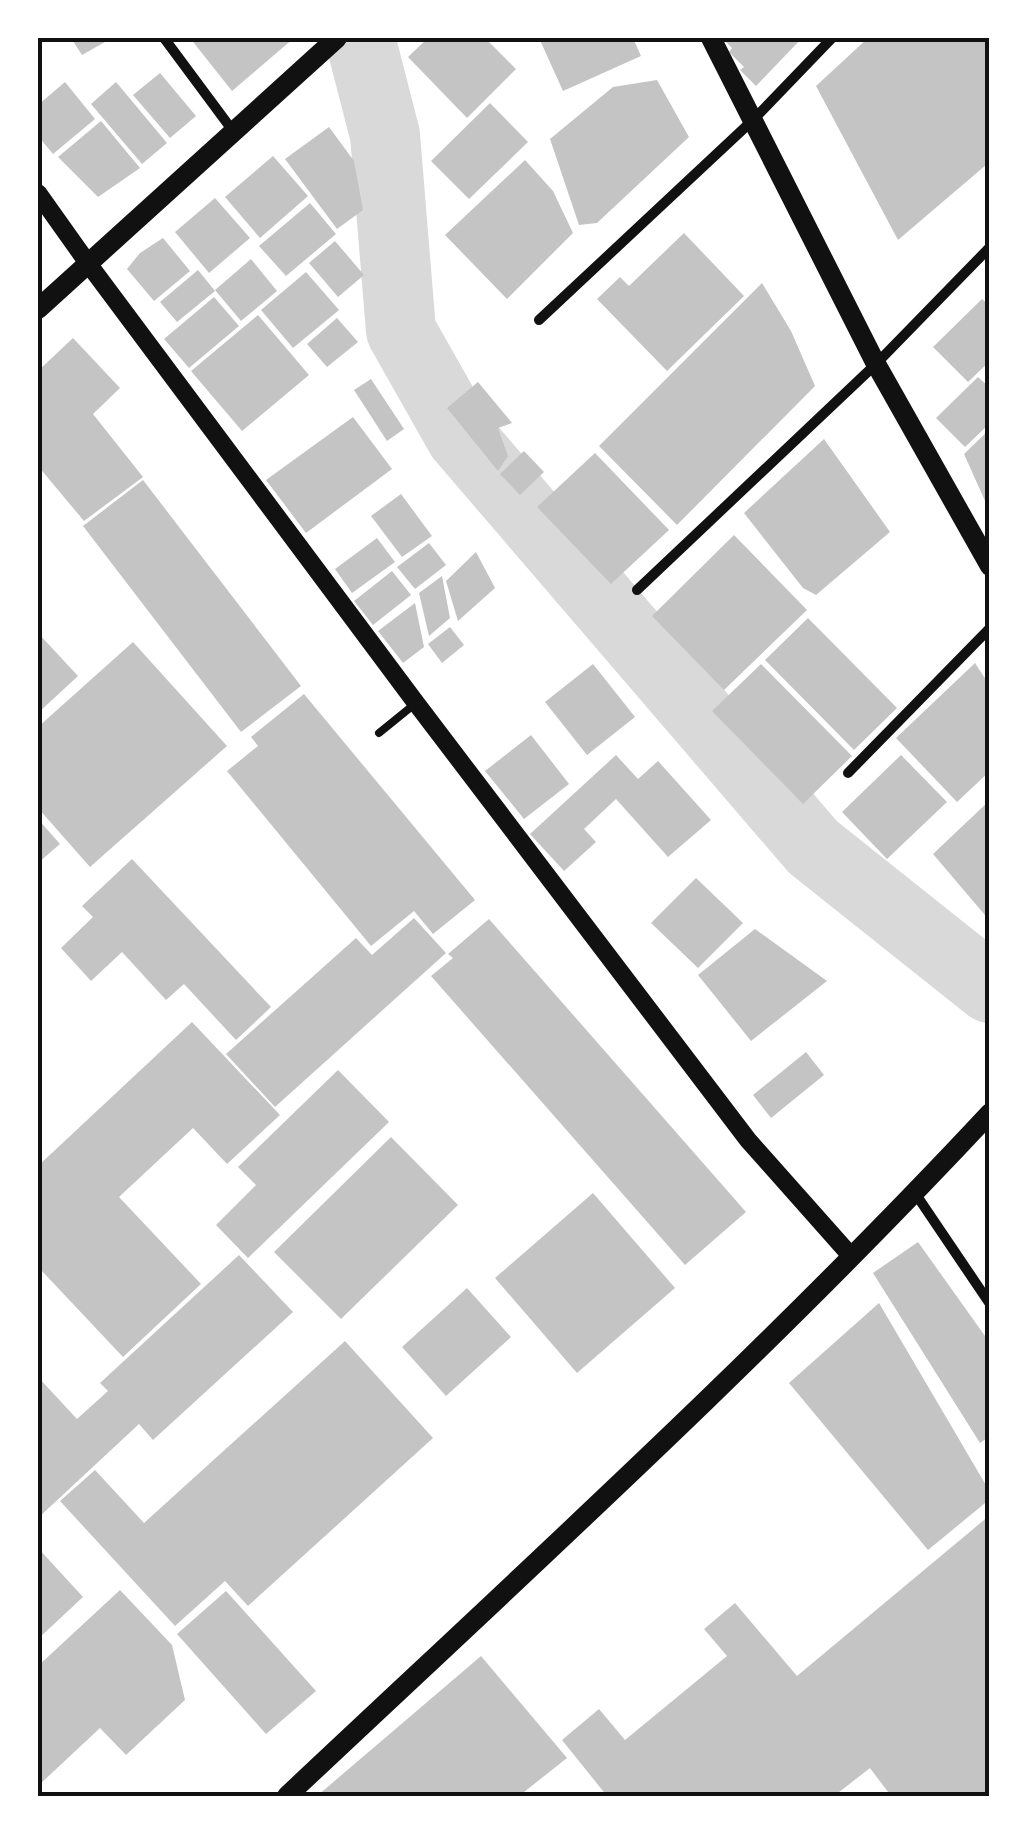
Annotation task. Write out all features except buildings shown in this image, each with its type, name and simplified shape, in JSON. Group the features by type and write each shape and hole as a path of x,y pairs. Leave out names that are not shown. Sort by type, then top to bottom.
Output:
{"main road":[{"path":"711,38 876,364 990,566"},
{"path":"38,309 334,41"},
{"path":"287,1796 607,1496 915,1193 990,1112"}],"street":[{"path":"164,38 233,131"},
{"path":"539,320 754,119 832,38"},
{"path":"38,192 86,262 416,703 748,1140 851,1256"},
{"path":"636,590 876,364 990,247"},
{"path":"848,773 990,628"},
{"path":"915,1193 990,1304"}],"lane":[{"path":"378,733 416,703"}],"waterway":[{"path":"360,38 385,135 401,331 461,437 813,847 990,988"}]}
